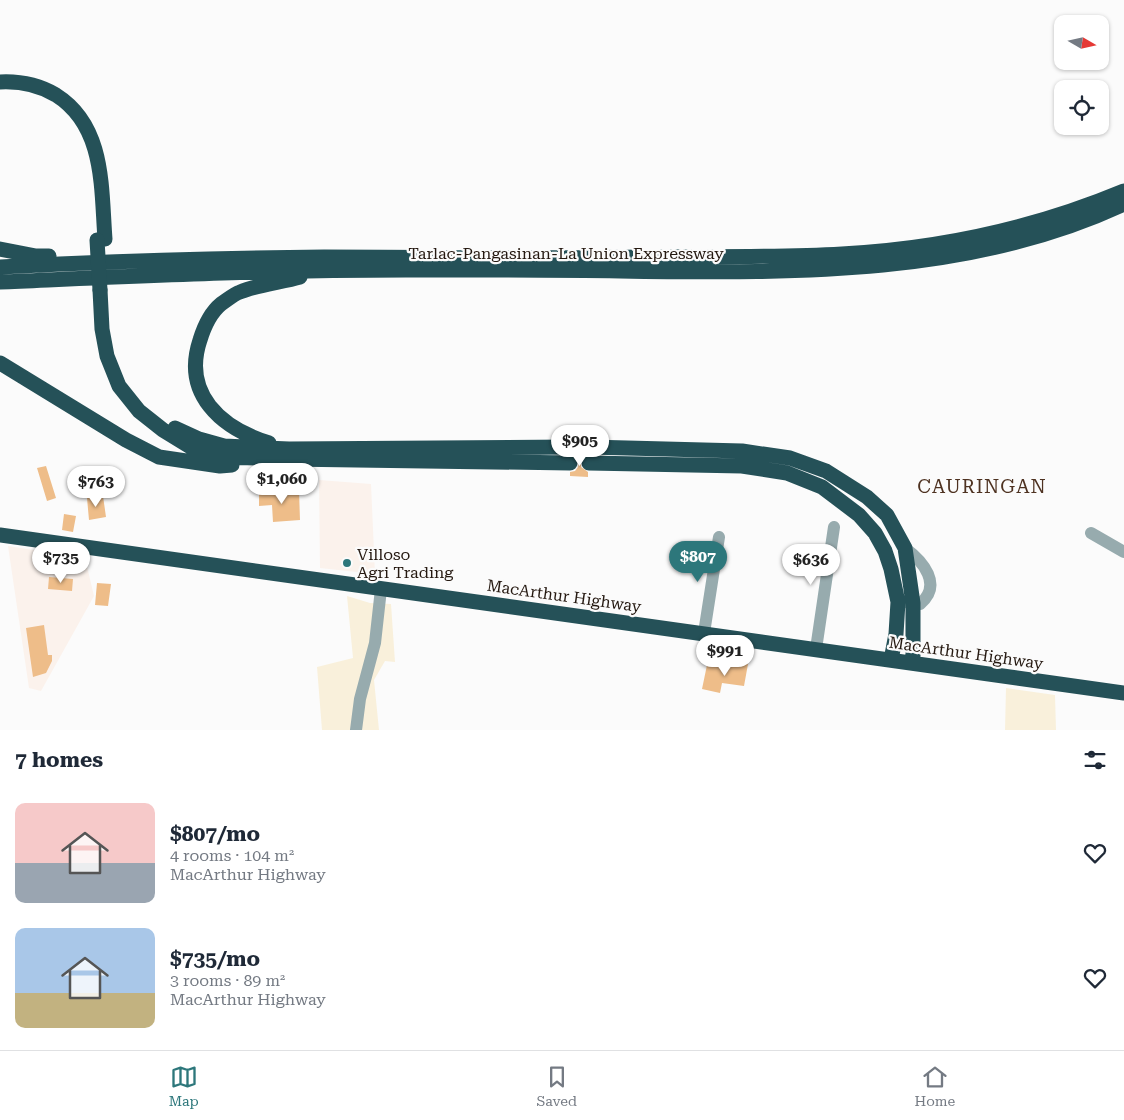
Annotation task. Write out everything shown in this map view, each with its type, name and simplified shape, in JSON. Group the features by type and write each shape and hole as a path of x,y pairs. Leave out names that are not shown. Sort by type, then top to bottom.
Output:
{"highway":[{"path":"0,82 20,82 51,92 64,100 85,124 95,148 100,175 104,290 117,356 128,382 169,425 199,439 224,446 288,454 570,463"},
{"path":"0,92 18,92 47,100 73,123 86,152 101,239"},
{"name":"Tarlac-Pangasinan-La Union Expressway","path":"0,267 102,261 324,257 547,259 846,254 940,243 988,234 1096,203 1124,191"},
{"name":"Tarlac-Pangasinan-La Union Expressway","path":"0,282 333,269 698,272 847,268 942,257 992,247 1038,236 1104,214 1124,204"},
{"path":"0,249 36,256 69,255 102,261"},
{"path":"288,454 228,425 206,402 198,384 196,365 198,345 205,325 219,306 240,292 333,269"},
{"path":"0,363 126,440 160,457 220,466 288,454 571,447"},
{"path":"589,447 742,451 790,458 826,471 867,497 887,514 905,548 906,602 913,663"},
{"path":"588,463 742,466 786,473 822,487 859,514 875,533 885,551 906,602 896,634 891,660"},
{"name":"MacArthur Highway","path":"0,535 1124,693"}],"street":[{"path":"698,256 698,272"},
{"path":"816,649 834,527"},
{"path":"1091,533 1124,552"},
{"path":"704,633 719,537"},
{"path":"356,730 360,699 375,643 381,589"}],"shaded area":[{"path":"319,480 371,484 375,574 320,568"},
{"path":"8,546 85,558 94,596 41,691 29,688"},
{"path":"347,596 370,603 391,604 395,662 385,661 374,680 379,730 322,730 317,667 353,658"},
{"path":"1006,688 1055,695 1056,730 1005,730"}],"building":[{"path":"580,449 584,455 581,459 581,467 588,472 588,477 570,476 570,472 575,471 578,467 579,463 575,455"},
{"path":"46,466 56,498 47,501 37,468"},
{"path":"299,490 300,520 273,522 272,505 259,506 259,492"},
{"path":"103,496 106,517 89,520 87,498"},
{"path":"64,514 76,516 73,532 62,530"},
{"path":"49,577 73,579 72,591 48,589"},
{"path":"97,583 111,584 108,606 95,605"},
{"path":"44,625 48,655 52,655 52,661 46,673 33,677 26,628"},
{"path":"730,662 748,664 744,686 722,683 720,693 702,689 707,665 729,669"}],"place":[{"name":"Villoso Agri Trading","path":"347,563"}],"district":[{"name":"CAURINGAN","path":"982,486"}]}
